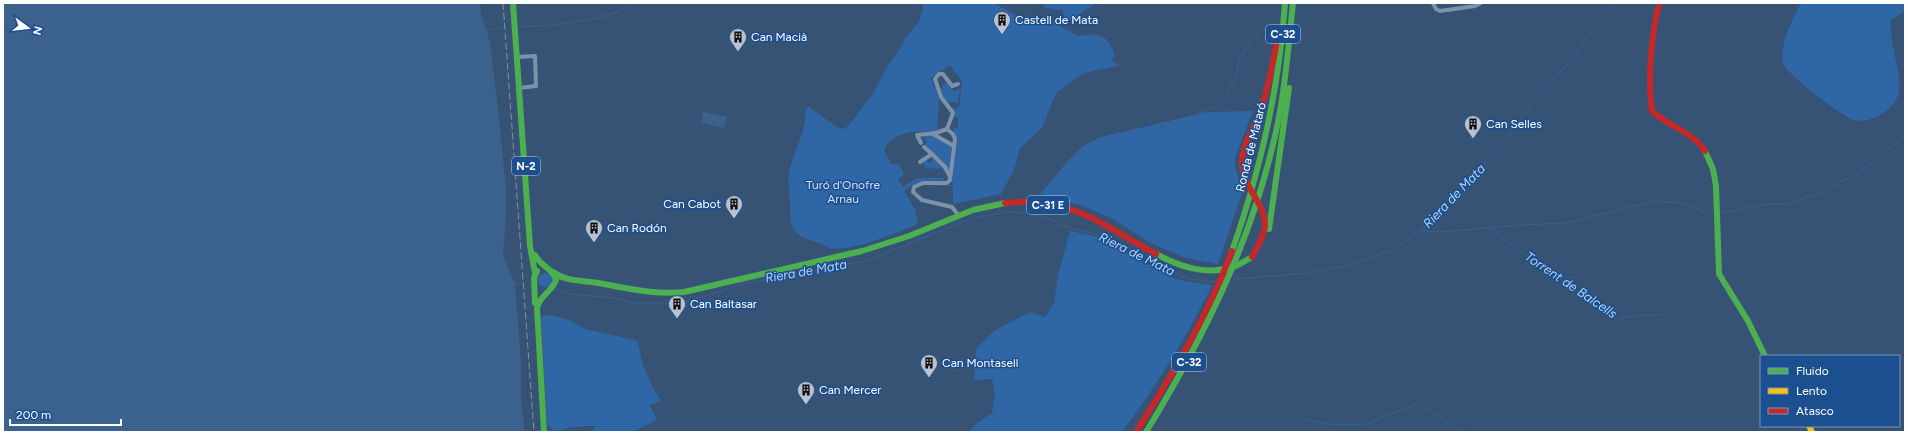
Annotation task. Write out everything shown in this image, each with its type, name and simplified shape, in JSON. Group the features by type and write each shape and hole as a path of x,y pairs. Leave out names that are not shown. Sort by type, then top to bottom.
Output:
{"main road":[{"name":"N-2","path":"512,3 530,227 530,246 535,274 534,279 536,295 534,312 538,343 544,432"},
{"name":"C-31 E","path":"1252,257 1264,236 1265,222 1263,211 1243,174 1242,162 1245,148 1259,112 1269,77 1278,35 1281,3"},
{"name":"Ronda de Mataró","path":"1136,432 1189,345 1216,291 1235,241 1254,185 1273,104 1282,44 1285,3"},
{"name":"Ronda de Mataró","path":"1146,432 1190,361 1225,289 1260,194 1279,117 1291,44 1293,3"},
{"path":"1660,3 1654,29 1650,62 1652,111 1658,117 1695,138 1706,150 1714,174 1717,196 1719,274 1748,321 1765,355"},
{"name":"C-31 E","path":"553,272 559,277 574,280 633,290 672,293 833,260 903,238 959,216 993,205 1018,202 1041,203 1059,206 1091,217 1154,253 1189,268 1218,272 1234,268 1256,255 1264,242 1269,227 1288,99 1293,51 1291,44"},
{"name":"N-2","path":"530,227 538,262 553,272"},
{"path":"535,274 540,269 547,268"},
{"path":"553,272 556,277 554,286"},
{"name":"C-31 E","path":"554,286 560,282 574,280"},
{"path":"535,285 540,289 549,290"},
{"name":"N-2","path":"538,343 538,304 541,296 554,286"}],"street":[{"path":"1432,3 1436,9 1440,10 1474,6 1481,3"},
{"path":"517,57 536,56 536,86 519,88"},
{"path":"921,143 916,134 940,132 947,129 953,116 951,108 941,97 935,79 939,74 943,74 952,86 958,84"},
{"path":"947,129 954,136 950,178 947,183 923,183 914,187 913,192 922,200 952,207 959,216"},
{"path":"933,133 954,146"},
{"path":"924,147 945,167 950,178"},
{"path":"920,162 932,154"}],"green space":[{"name":"Turó d'Onofre Arnau","path":"922,3 994,3 1029,23 1049,16 1063,28 1079,36 1094,34 1106,39 1115,53 1113,54 1115,56 1112,59 1115,63 1119,64 1118,66 1084,73 1056,93 1042,128 1020,148 1014,170 1001,194 955,204 953,204 953,186 923,185 952,185 956,139 953,128 958,128 958,118 955,117 955,113 951,107 954,109 959,108 962,81 950,65 931,78 939,98 937,131 914,132 900,135 888,143 884,150 891,164 899,164 904,174 898,179 903,187 917,178 944,178 943,180 918,183 904,191 915,209 918,224 862,245 839,249 830,248 820,243 808,240 797,233 792,225 790,213 789,178 791,166 804,126 806,109 809,107 838,128 844,129 849,125 872,95 906,37 919,22 923,9"},
{"path":"1042,3 1096,3 1075,18 1066,21 1062,10 1045,8"},
{"path":"1801,3 1905,3 1905,11 1891,20 1892,39 1898,69 1899,87 1898,95 1895,101 1886,111 1867,120 1854,120 1839,111 1804,85 1786,68 1783,63 1782,56 1785,40 1794,16"},
{"path":"947,82 954,91 960,89 958,103 945,101 939,88 944,89 942,86"},
{"path":"1253,111 1234,160 1243,190 1218,264 1186,258 1151,243 1111,218 1081,205 1038,198 1065,164 1083,146 1101,137 1207,112"},
{"path":"931,134 952,147 949,172 942,161 924,145 927,141 923,135"},
{"path":"932,157 939,161 947,173 946,174 941,167 938,169 926,168 923,163 926,159 929,163 934,160 931,158"},
{"path":"1070,231 1098,237 1167,275 1179,280 1212,285 1171,360 1122,432 969,432 976,424 992,413 995,394 992,379 974,380 976,349 994,331 1030,312 1045,317 1054,303 1058,276"},
{"path":"542,273 548,273 552,277 552,283 548,287 542,287 538,283 538,277"},
{"path":"550,315 569,320 585,329 636,340 646,371 661,401 650,405 657,420 632,432 593,432 595,426 572,427 555,432 547,424 541,316"}],"shaded area":[{"path":"3,3 480,3 481,14 490,42 499,117 506,189 506,218 503,255 515,284 521,358 521,401 525,432 3,432"},
{"path":"703,112 727,117 724,128 701,123"}],"pier":[{"path":"517,288 523,358 523,401 527,432 525,432 521,401 521,358"}],"waterway":[{"path":"520,27 555,25 598,18 619,11 627,3"},
{"name":"Riera de Mata","path":"1233,279 1310,273 1354,264 1392,250 1420,231 1464,189 1538,97 1571,60 1591,31 1618,3"},
{"path":"1037,197 1082,151 1092,145 1127,133 1184,122 1205,110 1217,107 1225,98 1232,84 1239,60 1245,50 1260,31 1271,21"},
{"path":"486,30 502,28"},
{"path":"1721,213 1769,204 1787,204 1821,192 1860,172 1905,136"},
{"path":"1421,231 1441,232 1565,223 1656,201 1680,203 1713,215"},
{"name":"Riera de Mata","path":"1028,213 1031,208"},
{"name":"Riera de Mata","path":"558,291 569,294 617,298 632,303 679,303 746,283 866,261 977,217 1007,212 1028,213 1050,219 1063,226 1110,238 1169,272 1191,279 1216,282"},
{"name":"Torrent de Balcells","path":"1488,228 1617,319 1639,315 1662,315"},
{"name":"Riera de Mata","path":"515,284 521,284"},
{"path":"1900,366 1905,365"},
{"path":"1304,419 1329,424 1364,425 1418,403 1455,427 1468,432"},
{"path":"1798,432 1803,427"}],"railway":[{"path":"503,3 534,432"}],"traffic: fast":[{"path":"513,3 530,246 535,273"},
{"path":"1232,251 1252,190 1267,129 1278,67 1285,3"},
{"path":"1146,432 1209,319 1243,241 1257,201 1279,117 1293,3"},
{"path":"1269,229 1289,88"},
{"path":"1705,151 1713,169 1716,186 1719,274 1748,321 1765,355"},
{"path":"553,272 563,278 640,290 662,293 684,292 862,251 909,236 973,210 1005,203"},
{"path":"1156,254 1182,266 1201,270 1220,270 1230,268 1252,257"},
{"path":"535,255 537,259 552,273 556,280 537,308 544,432"},
{"path":"535,303 534,278 537,271"}],"traffic: slow":[{"path":"1810,427 1812,432"}],"traffic: jam":[{"path":"1659,3 1654,30 1650,70 1652,111 1694,139 1705,151"},
{"path":"1252,257 1260,242 1265,226 1262,210 1245,179 1242,161 1244,148 1260,112 1272,67 1277,40"},
{"path":"1005,203 1028,202 1049,204 1067,208 1102,223 1156,254"},
{"path":"1136,432 1189,344 1223,275 1232,251"}],"place":[{"name":"Castell de Mata","path":"1002,35"},
{"name":"Can Macià","path":"738,52"},
{"name":"Can Selles","path":"1473,139"},
{"name":"Can Cabot","path":"734,219"},
{"name":"Can Rodón","path":"594,243"},
{"name":"Can Baltasar","path":"677,319"},
{"name":"Can Montasell","path":"929,378"},
{"name":"Can Mercer","path":"806,405"}]}
